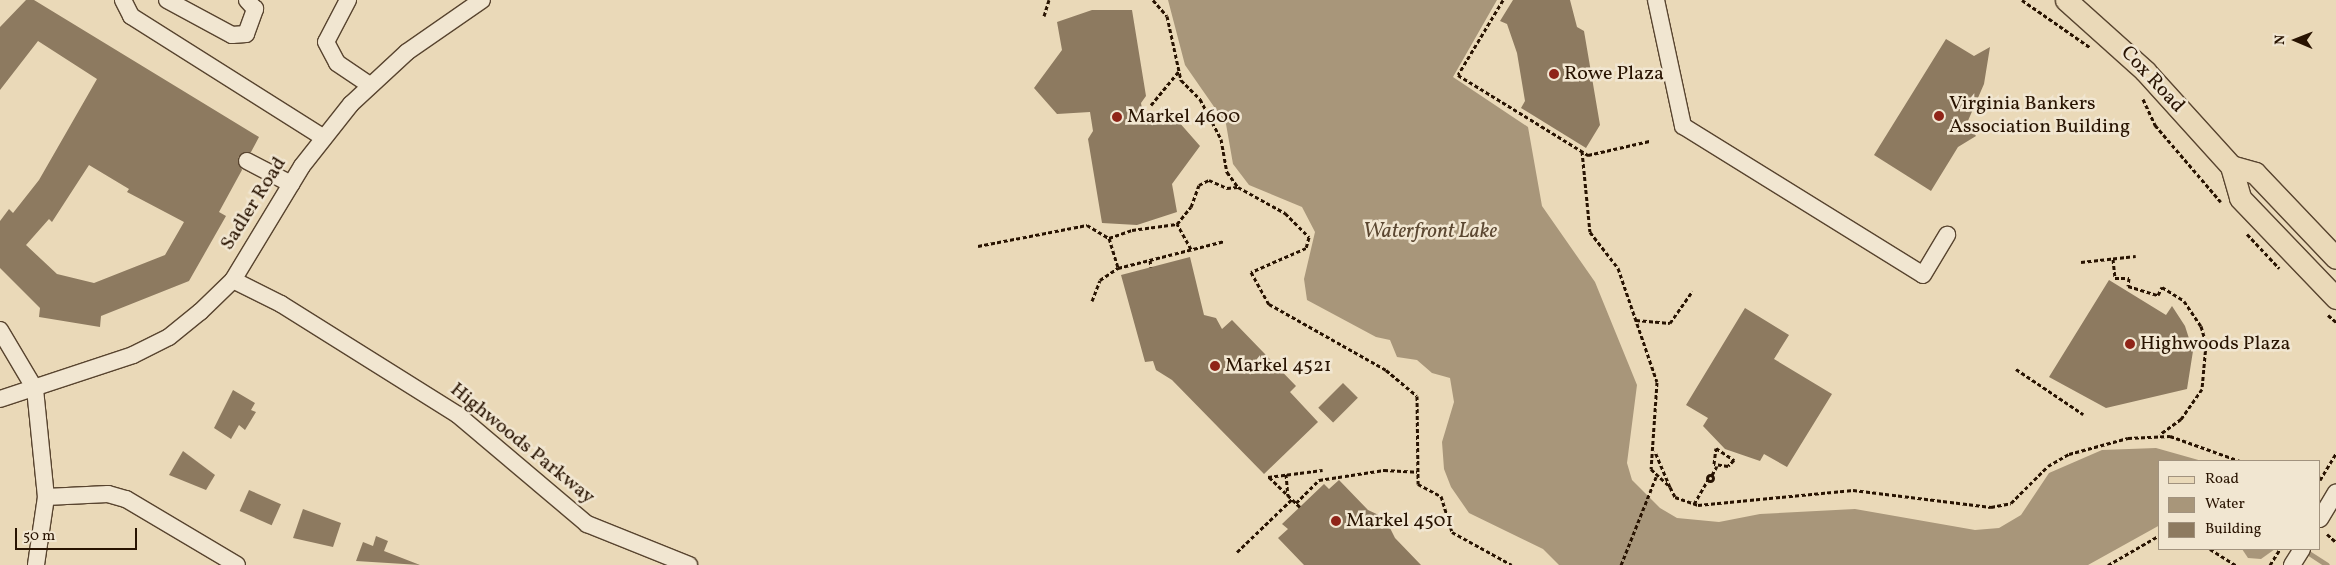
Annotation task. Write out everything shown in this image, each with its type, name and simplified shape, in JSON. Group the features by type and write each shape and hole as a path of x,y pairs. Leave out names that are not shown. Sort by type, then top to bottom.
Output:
{"main road":[{"name":"Cox Road","path":"2066,0 2132,57 2231,166 2240,198 2331,306"},
{"path":"2231,166 2255,173 2336,258"}],"street":[{"path":"123,0 130,16 324,138"},
{"path":"167,0 232,35 246,34 255,8 247,0"},
{"path":"348,0 326,42 337,63 370,85"},
{"path":"1656,0 1682,126 1923,275 1947,235"},
{"name":"Sadler Road","path":"0,399 35,390 169,337 233,280 291,184 324,138 370,85 407,52 474,2"},
{"path":"247,160 291,184"},
{"name":"Highwoods Parkway","path":"233,280 281,304 458,415 587,524 689,565"},
{"path":"0,330 35,390 46,497 36,565"},
{"path":"2321,517 2336,492"},
{"path":"46,497 108,494 126,499 237,565"},
{"path":"2292,565 2301,550"}],"path":[{"path":"1044,16 1049,0"},
{"path":"1153,0 1167,16 1181,80 1213,120 1226,172 1238,187"},
{"path":"1503,0 1458,75 1588,155 1649,142"},
{"path":"2022,0 2099,52"},
{"path":"1151,105 1179,70"},
{"path":"2140,95 2155,125 2224,206"},
{"path":"1582,151 1590,232 1618,268 1657,382 1655,451 1651,468 1656,477 1670,488"},
{"path":"1177,224 1204,181 1238,187 1285,213 1309,237 1306,248 1252,272 1269,304 1386,370 1417,396 1416,472 1422,489 1441,496 1452,532 1512,565"},
{"path":"978,246 1086,224 1109,238 1118,268"},
{"path":"1109,238 1132,230 1177,224"},
{"path":"1177,224 1191,250"},
{"path":"2240,225 2286,274"},
{"path":"1092,301 1100,280 1118,268 1225,241"},
{"path":"2081,262 2136,256"},
{"path":"2112,259 2116,278 2129,278 2128,286 2158,295 2162,287 2184,301 2201,326 2206,344 2202,389 2181,419 2160,435"},
{"path":"1150,260 1151,267"},
{"path":"1636,320 1670,324 1692,291"},
{"path":"2331,306 2336,322"},
{"path":"2016,369 2083,414"},
{"path":"1655,451 1675,497 1694,504 1728,505 1853,490 1991,507 2011,503 2048,466 2068,454 2109,442 2160,435 2194,442 2238,460"},
{"path":"1716,448 1734,460 1728,466 1717,466 1712,456 1716,448"},
{"path":"2321,478 2336,453"},
{"path":"1694,504 1717,466"},
{"path":"1300,507 1268,477 1323,470"},
{"path":"1296,504 1319,480 1384,470 1416,472"},
{"path":"1286,474 1290,498"},
{"path":"1621,565 1656,477"},
{"path":"1237,552 1290,498"},
{"path":"2327,534 2336,542"},
{"path":"2108,565 2158,536"},
{"path":"2212,550 2236,565"},
{"path":"2270,565 2279,550"}],"water":[{"name":"Waterfront Lake","path":"1168,0 1497,0 1453,77 1528,127 1542,206 1595,282 1637,385 1627,463 1632,480 1660,508 1677,518 1719,522 1760,514 1855,509 1975,530 1999,528 2021,515 2049,473 2102,450 2156,448 2198,460 2158,460 2158,526 2088,565 1559,565 1543,549 1469,513 1451,487 1444,469 1442,442 1454,402 1450,378 1432,373 1417,360 1397,357 1390,340 1376,337 1307,300 1304,279 1315,232 1302,207 1249,185 1233,164 1226,124 1185,65"},
{"path":"2243,550 2274,550 2261,559 2248,558"}],"building":[{"path":"26,0 34,0 259,137 251,152 238,157 242,170 219,212 226,216 189,281 101,316 100,327 39,317 40,308 0,268 0,221 9,209 13,213 39,180 97,79 38,41 0,90 0,27","holes":["89,165 129,189 127,192 184,222 165,255 94,283 57,274 26,245 49,219 52,222"]},
{"name":"Rowe Plaza","path":"1513,0 1570,0 1577,27 1584,31 1600,125 1586,148 1521,108 1525,101 1517,53 1507,24 1500,21"},
{"name":"Markel 4600","path":"1092,10 1132,10 1146,96 1141,103 1144,121 1178,121 1200,146 1172,184 1177,212 1137,225 1102,223 1088,139 1093,131 1090,112 1057,114 1034,88 1062,50 1057,22"},
{"name":"Virginia Bankers Association Building","path":"1946,39 1974,56 1990,47 1984,84 1967,123 1976,136 1958,147 1931,191 1874,155"},
{"name":"Markel 4521","path":"1190,257 1204,315 1216,318 1222,329 1232,320 1296,386 1290,392 1318,422 1264,474 1172,380 1156,370 1153,361 1145,362 1121,275"},
{"name":"Highwoods Plaza","path":"2109,280 2166,315 2172,306 2185,326 2193,351 2187,389 2106,408 2049,377"},
{"path":"1745,308 1789,335 1774,359 1832,394 1787,467 1764,454 1760,461 1725,449 1703,426 1708,418 1686,405"},
{"path":"1343,383 1358,398 1333,423 1318,408"},
{"path":"233,390 255,403 251,410 256,412 245,430 239,425 231,439 214,428"},
{"path":"183,451 215,475 206,490 169,475"},
{"name":"Markel 4501","path":"1339,480 1368,510 1385,518 1395,538 1421,565 1304,565 1278,538 1288,529 1282,524 1324,484 1329,489"},
{"path":"249,490 281,504 272,525 240,511"},
{"path":"303,509 341,523 333,547 293,538"},
{"path":"376,536 388,541 384,551 420,565 356,561 363,542 373,546"}],"waterway":[{"path":"2304,550 2327,565"}],"place":[{"name":"Rowe Plaza","path":"1554,74"},
{"name":"Virginia Bankers Association Building","path":"1939,116"},
{"name":"Markel 4600","path":"1117,117"},
{"name":"Highwoods Plaza","path":"2130,344"},
{"name":"Markel 4521","path":"1215,366"},
{"name":"Markel 4501","path":"1336,521"}]}
